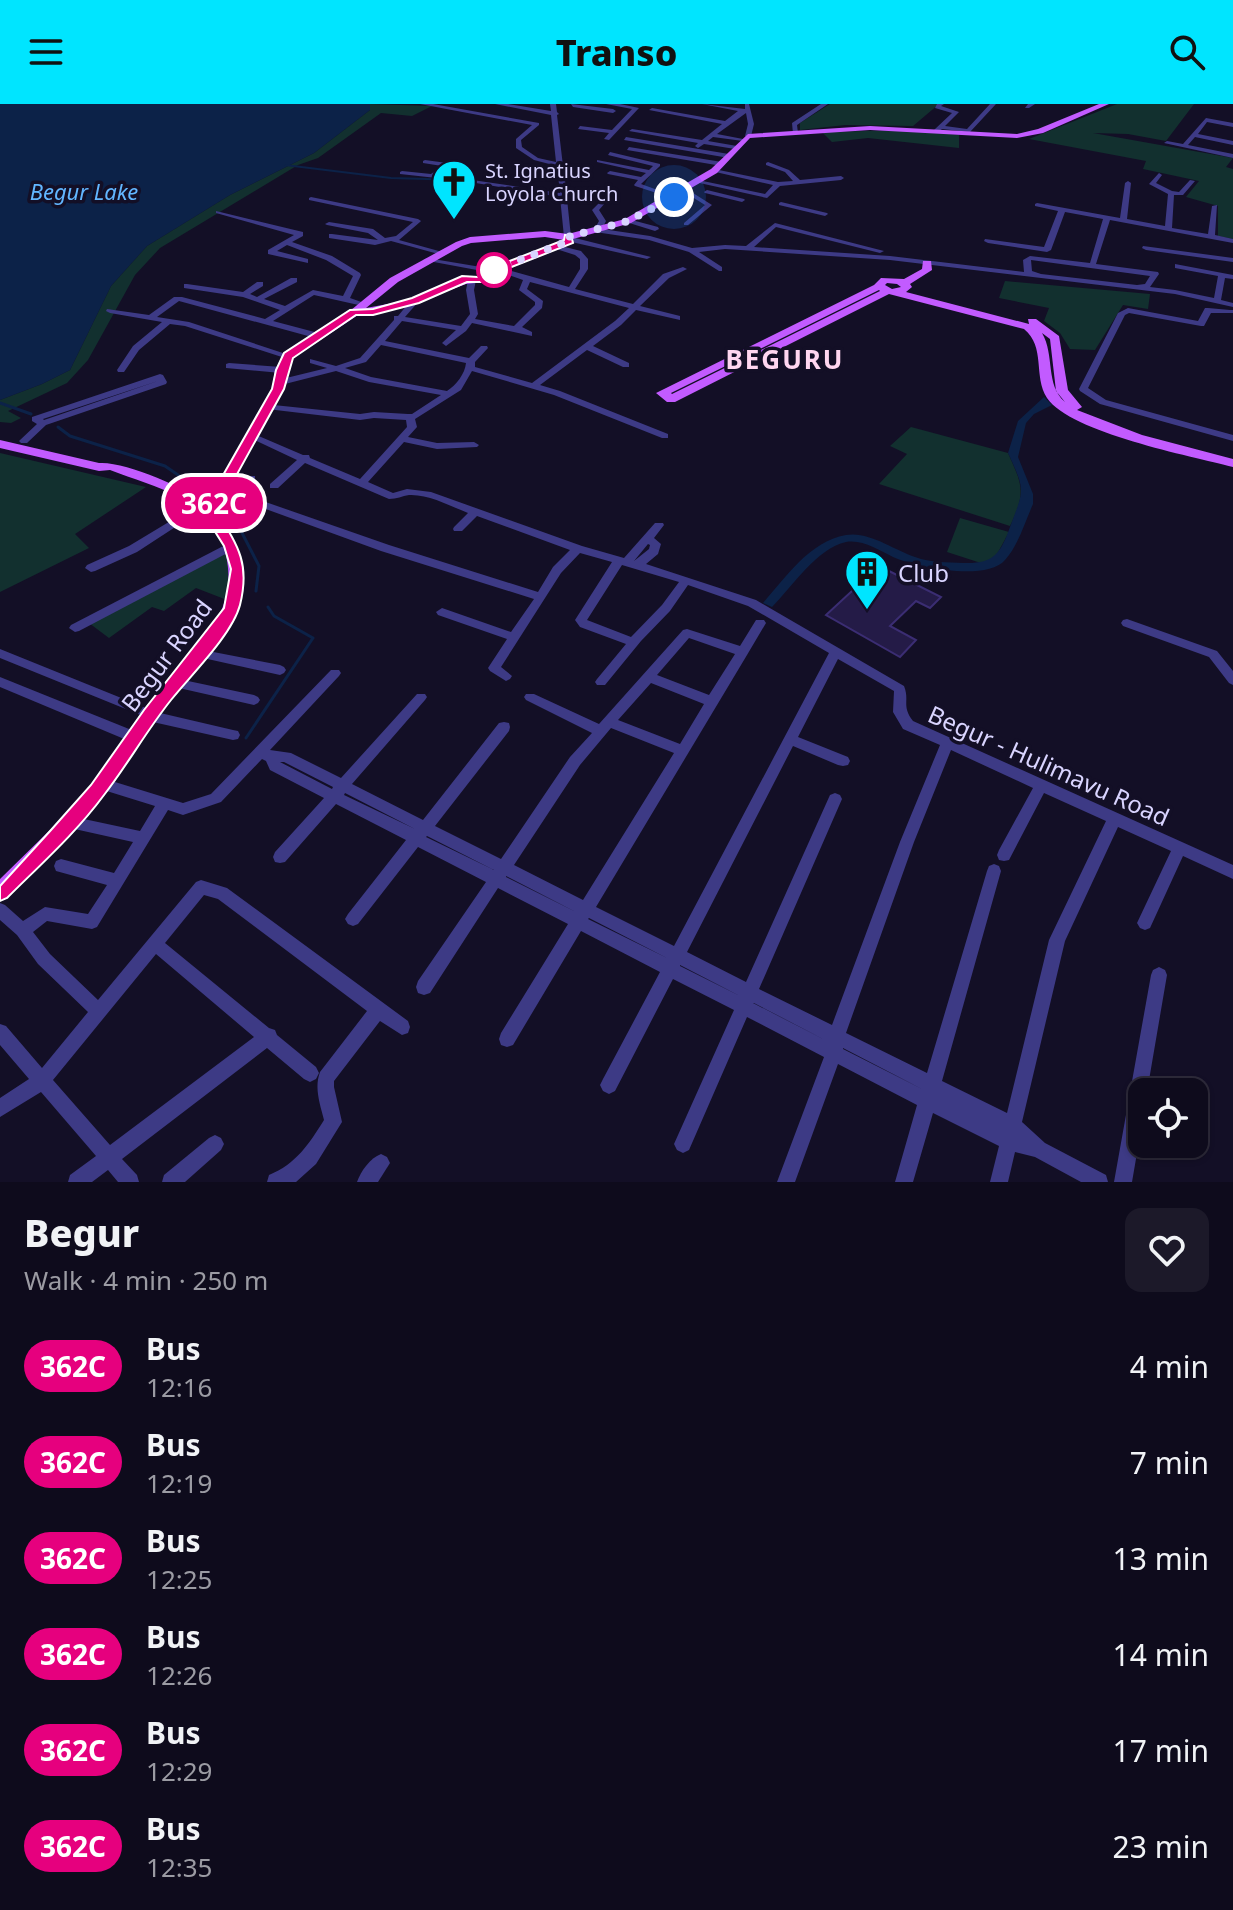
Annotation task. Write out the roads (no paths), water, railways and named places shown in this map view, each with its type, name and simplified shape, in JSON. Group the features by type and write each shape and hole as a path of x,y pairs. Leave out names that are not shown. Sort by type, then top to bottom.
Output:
{"main road":[{"path":"358,308 373,312 415,301 471,276 485,278 495,270 573,237 628,221 714,171 743,139 842,129 938,129 994,136 1025,135 1102,105"},
{"path":"0,444 99,467 111,466 165,484 209,508 267,406 288,356 427,260 470,240 545,234 573,237"},
{"path":"915,261 914,267 894,287 662,393 671,399 894,287 927,270 927,263"},
{"path":"894,287 1023,324 1036,332 1042,342 1049,390 1063,408 1092,422 1233,455"},
{"path":"894,287 1029,320 1049,331 1057,343 1062,391 1074,406 1091,415 1233,463"},
{"path":"1042,342 1057,343"},
{"path":"0,437 107,460 111,466"},
{"name":"Begur Road","path":"0,892 70,822 102,784 149,715 222,625 232,608 238,569 231,546 209,508"}],"street":[{"path":"423,104 536,124 518,140 519,148 536,159 587,169"},
{"path":"498,104 556,117 573,105 611,108 638,106"},
{"path":"553,104 564,196 573,237 651,254"},
{"path":"662,104 734,117"},
{"path":"705,104 746,108"},
{"path":"795,133 794,124 825,104"},
{"path":"938,129 956,112 937,107 941,104"},
{"path":"938,129 968,131 993,104"},
{"path":"1088,104 1102,105"},
{"path":"607,139 638,106"},
{"path":"683,158 746,108"},
{"path":"743,139 746,108"},
{"path":"650,114 743,139"},
{"path":"1184,147 1206,120 1233,125"},
{"path":"637,124 717,130 743,139"},
{"path":"580,128 614,132"},
{"path":"632,131 701,143 743,139"},
{"path":"1194,135 1233,143"},
{"path":"626,139 729,156"},
{"path":"1167,143 1233,156"},
{"path":"629,149 722,164"},
{"path":"610,154 658,165 641,179 638,186 742,200"},
{"path":"599,161 650,172"},
{"path":"425,162 448,165"},
{"path":"432,176 448,165 460,162"},
{"path":"768,164 787,171 799,183"},
{"path":"714,171 778,184 841,178"},
{"path":"402,173 564,196"},
{"path":"610,173 641,179"},
{"path":"1159,175 1152,184 1171,193 1181,194 1192,181"},
{"path":"698,182 767,196 778,184"},
{"path":"1123,221 1128,183"},
{"path":"654,184 682,192 709,205 686,224"},
{"path":"1168,229 1171,193"},
{"path":"311,199 418,221 395,238 375,243 332,236"},
{"path":"603,202 595,210 603,221 598,230 650,238 692,250 719,269"},
{"path":"1037,205 1233,241"},
{"path":"1211,237 1215,206"},
{"path":"783,207 825,214"},
{"path":"988,241 1047,250 1062,210"},
{"path":"794,230 814,211"},
{"path":"218,212 300,234 271,252 305,261"},
{"path":"1093,263 1107,218"},
{"path":"628,221 655,229"},
{"path":"329,224 370,231 382,240"},
{"path":"747,249 775,225 890,253"},
{"path":"1141,268 1151,226"},
{"path":"395,238 394,241 408,246 442,253"},
{"path":"288,243 329,258 357,275 345,299"},
{"path":"556,246 578,253 584,259 585,265 571,290"},
{"path":"692,250 725,247 915,261 1175,292 1233,305"},
{"path":"1146,248 1233,260"},
{"path":"427,260 471,276 474,314 463,329 446,343"},
{"path":"1027,260 1150,271 1155,274 1145,287 1082,281 1028,272 1027,260"},
{"path":"1178,266 1233,277"},
{"path":"535,385 636,306 666,276 683,269"},
{"path":"495,270 677,318"},
{"path":"1217,301 1221,277"},
{"path":"519,330 517,328 539,306 535,295 523,290 527,279"},
{"path":"258,299 294,280"},
{"path":"244,295 260,284"},
{"path":"187,286 244,295 286,309"},
{"path":"266,322 313,292 345,299 358,308"},
{"path":"150,318 177,299 182,299 319,336"},
{"path":"229,366 281,376 339,369 363,360 415,301"},
{"path":"1233,313 1208,310 1201,324 1128,310 1122,313 1083,389 1103,402 1233,438"},
{"path":"110,311 168,321 288,356"},
{"path":"397,318 463,329"},
{"path":"470,320 529,334"},
{"path":"121,370 136,348 168,321"},
{"path":"379,342 535,385 665,436"},
{"path":"586,346 626,365"},
{"path":"267,406 360,417 370,414 410,417 462,385 470,365 484,348"},
{"path":"313,361 369,379 448,394"},
{"path":"24,441 43,423 164,382 160,377 35,419 43,423"},
{"path":"362,483 412,427 410,417"},
{"name":"Begur - Hulimavu Road","path":"251,436 306,457 393,497 407,492 427,494 578,549 686,580 752,603 900,689 899,712 908,725 1233,872"},
{"path":"401,439 437,446 474,445"},
{"path":"274,486 306,457"},
{"path":"229,502 251,478"},
{"path":"91,568 209,508 229,502 253,501 385,548 541,597"},
{"path":"458,529 476,511"},
{"path":"635,642 584,624 581,620 628,563 654,551 656,544 647,539 659,525"},
{"path":"75,628 231,546"},
{"path":"506,676 494,668 557,570 578,549"},
{"path":"601,682 686,580"},
{"path":"442,612 514,637"},
{"path":"507,1039 760,623"},
{"path":"1127,623 1213,654 1233,680"},
{"path":"424,987 575,761 687,633 743,652"},
{"path":"0,653 149,715 233,735"},
{"path":"198,653 280,670"},
{"path":"609,1085 835,653"},
{"path":"102,784 183,809 216,798 266,755 335,673"},
{"path":"648,677 713,702"},
{"path":"0,682 134,737"},
{"path":"174,683 254,700"},
{"path":"280,857 421,697"},
{"path":"530,697 605,726 684,751"},
{"path":"353,919 504,727"},
{"path":"789,739 843,761"},
{"path":"786,1182 907,842 947,744"},
{"path":"266,755 275,766 338,791 420,832 1099,1182"},
{"path":"1004,855 1040,787"},
{"path":"683,1144 835,799"},
{"path":"22,930 45,914 92,922 165,803"},
{"path":"999,1182 1057,940 1114,820"},
{"path":"70,822 144,838"},
{"path":"1145,923 1179,848"},
{"path":"61,866 118,881"},
{"path":"904,1182 994,871"},
{"path":"0,1108 42,1081 201,887 222,893 402,1027"},
{"path":"0,910 22,930 44,959 99,1012"},
{"path":"155,944 310,1073"},
{"path":"1123,1182 1159,975"},
{"path":"276,1182 290,1177 316,1151 333,1122 325,1087 326,1078 379,1009"},
{"path":"0,1032 130,1182"},
{"path":"77,1182 269,1036"},
{"path":"171,1182 215,1144"},
{"path":"366,1182 381,1163"}],"water":[{"name":"Begur Lake","path":"0,104 370,104 370,110 314,153 230,195 147,246 111,286 70,370 0,400"},
{"path":"1044,397 1052,405 1034,414 1026,423 1018,457 1033,494 1033,504 1010,554 996,567 967,571 934,568 904,561 852,541 835,546 815,560 772,607 763,603 810,552 846,535 872,538 915,557 933,561 973,563 994,556 1006,537 1020,497 1018,476 1008,453 1018,421"}],"waterway":[{"path":"285,165 391,178 461,180"},
{"path":"0,403 31,414"},
{"path":"58,427 70,436 165,466 207,495"},
{"path":"224,511 240,529 259,566 256,591"},
{"path":"246,738 313,638 274,616 268,607"}],"place":[{"name":"St. Ignatius Loyola Church","path":"454,221"},
{"name":"Club","path":"867,611"}],"district":[{"name":"BEGURU","path":"785,359"}]}
